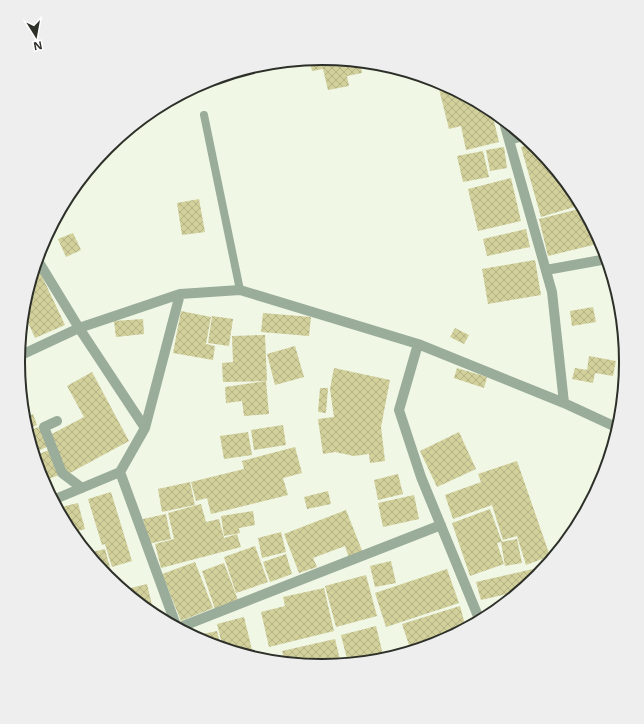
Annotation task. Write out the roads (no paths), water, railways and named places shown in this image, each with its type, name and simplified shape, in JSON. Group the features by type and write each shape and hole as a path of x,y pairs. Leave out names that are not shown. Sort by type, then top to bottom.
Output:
{"street":[{"path":"506,128 552,292 564,403"},
{"path":"509,140 517,138"},
{"path":"546,270 600,260"},
{"path":"42,265 80,328 146,428"},
{"path":"25,353 80,328 180,294 240,290 418,344 564,403 612,425"},
{"path":"59,498 120,472 146,428 180,294"},
{"path":"418,344 400,410 421,477 477,615"},
{"path":"57,422 44,427 62,473 82,488"},
{"path":"120,472 175,620"},
{"path":"185,625 441,525"}],"lane":[{"path":"204,115 240,290"}]}
